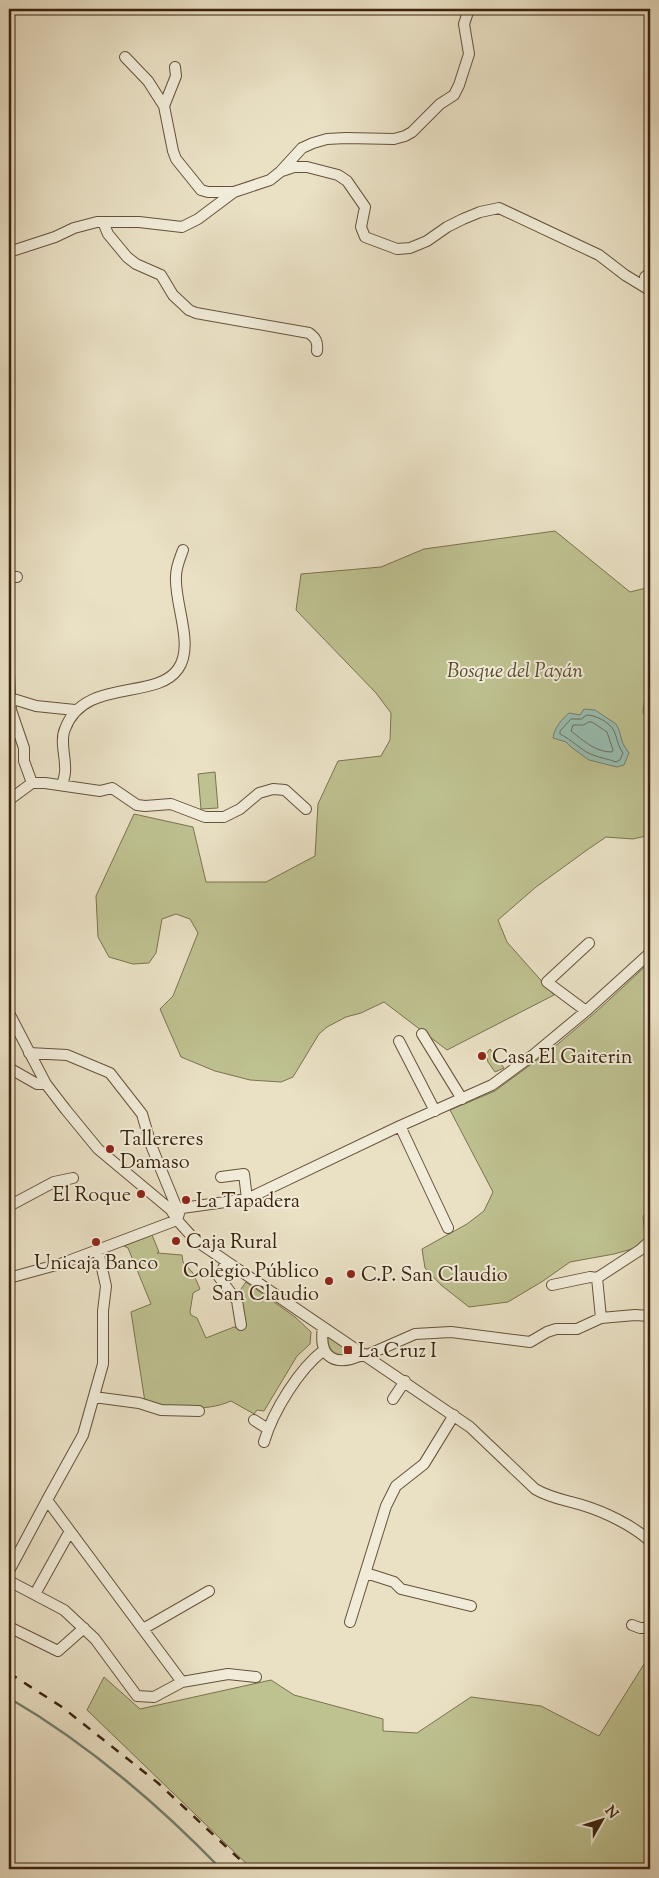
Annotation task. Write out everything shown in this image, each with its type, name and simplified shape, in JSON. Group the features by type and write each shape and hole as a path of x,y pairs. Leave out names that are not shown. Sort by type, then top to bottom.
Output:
{"street":[{"path":"125,57 148,81 164,106 172,151 198,187 208,192 234,192 265,182 280,172 302,148 313,143 328,139 394,138 405,136 412,132 440,104 454,95 459,85 469,54 464,24 468,9"},
{"path":"164,106 176,76 175,67"},
{"path":"280,172 294,167 307,167 338,175 347,181 365,207 361,227 365,237 397,249 410,248 426,241 463,219 480,212 499,208 599,255 624,275 649,291"},
{"path":"9,252 55,237 74,228 103,222 139,222 182,227 198,219 234,192"},
{"path":"103,222 108,234 117,246 136,264 161,274 173,295 189,310 196,313 309,333 317,343 317,351"},
{"path":"649,291 646,277 650,273"},
{"path":"62,785 66,768 62,736 75,710 112,693 159,684 172,677 178,669 183,659 185,641 176,590 176,574 183,550"},
{"path":"9,673 11,710 24,748 24,761 32,783"},
{"path":"10,698 31,705 75,710"},
{"path":"9,800 32,783 62,785 100,791 112,788 137,805 171,804 205,817 224,816 240,809 259,793 273,789 285,790 306,809"},
{"path":"586,1011 547,982 589,943"},
{"path":"9,1278 98,1251 176,1219 182,1208 247,1199 400,1126 492,1085 533,1055 586,1011 650,953"},
{"path":"9,1013 46,1084 98,1149 171,1210 176,1219 195,1240 470,1426 535,1489 546,1496 584,1506 610,1516 629,1526 650,1541"},
{"path":"422,1034 462,1099"},
{"path":"399,1041 435,1111"},
{"path":"29,1053 67,1054 110,1073 142,1114 150,1144 176,1206 176,1219"},
{"path":"9,1068 37,1084 46,1084"},
{"path":"400,1126 448,1228"},
{"path":"221,1177 244,1174 247,1199"},
{"path":"9,1206 54,1182 73,1178"},
{"path":"552,1285 590,1277 597,1278 650,1241"},
{"path":"9,1571 83,1435 94,1398 103,1364 103,1311 106,1286 98,1251"},
{"path":"226,1262 218,1277 237,1301 241,1325"},
{"path":"597,1278 601,1318"},
{"path":"322,1327 321,1338 324,1350 332,1358 347,1361 415,1334 451,1332 530,1342 556,1329 577,1329 601,1318 635,1315 650,1316"},
{"path":"264,1442 268,1429 304,1368 324,1350"},
{"path":"393,1399 405,1381"},
{"path":"94,1398 139,1403 161,1410 199,1411"},
{"path":"350,1622 386,1506 396,1486 424,1464 454,1415"},
{"path":"254,1420 268,1429"},
{"path":"48,1500 182,1682"},
{"path":"35,1594 70,1531"},
{"path":"366,1573 394,1582 401,1589 471,1606"},
{"path":"9,1581 64,1610 95,1638 137,1696 154,1697 182,1682 228,1674 256,1677"},
{"path":"143,1629 209,1590"},
{"path":"632,1625 640,1628 650,1628"},
{"path":"9,1627 58,1651 84,1628"}],"green space":[{"name":"Bosque del Payán","path":"555,531 630,592 650,587 650,681 647,683 643,712 650,729 650,835 633,839 606,837 536,887 498,920 507,942 554,995 447,1050 384,1002 361,1013 346,1017 327,1027 319,1034 293,1077 281,1082 250,1080 215,1071 181,1057 160,1009 173,996 198,933 190,919 176,914 162,919 156,953 149,963 133,964 109,957 98,937 96,896 134,814 193,827 206,882 266,882 315,856 318,804 338,761 381,756 390,740 391,713 376,693 296,610 301,574 381,567 424,549"},
{"path":"215,772 218,808 201,809 198,774"},
{"path":"650,962 650,1202 643,1217 646,1245 614,1254 570,1262 508,1302 469,1307 441,1285 425,1268 422,1249 467,1224 484,1211 493,1192 450,1110 495,1091 553,1048 596,1012"},
{"path":"490,1049 504,1068 495,1072 488,1062 486,1054"},
{"path":"152,1235 159,1252 157,1253 182,1255 183,1262 193,1273 200,1289 193,1293 190,1312 191,1315 197,1318 206,1338 234,1327 243,1329 236,1296 246,1282 295,1317 311,1332 310,1344 297,1356 264,1411 257,1410 254,1414 231,1401 221,1405 199,1408 145,1402 131,1312 151,1304 128,1248 124,1246"},
{"path":"328,1336 351,1352 350,1354 341,1356 333,1352 329,1345"},
{"path":"650,1658 650,1869 252,1869 87,1710 104,1677 140,1709 271,1680 294,1695 383,1719 383,1731 417,1733 471,1697 541,1706 599,1736 646,1661"}],"water":[{"path":"584,709 595,710 616,724 623,744 629,753 624,765 617,767 589,760 566,742 553,738 557,727 566,715 569,713 580,715"}],"waterway":[{"path":"9,1698 66,1735 121,1776 172,1821 221,1869"}],"railway":[{"path":"9,1673 62,1707 158,1783 250,1869"}],"place":[{"name":"Casa El Gaiterin","path":"482,1056"},
{"name":"Tallereres Damaso","path":"110,1149"},
{"name":"El Roque","path":"141,1194"},
{"name":"La Tapadera","path":"186,1200"},
{"name":"Caja Rural","path":"176,1241"},
{"name":"Unicaja Banco","path":"96,1242"},
{"name":"C.P. San Claudio","path":"351,1274"},
{"name":"Colegio Público San Claudio","path":"329,1281"},
{"name":"La Cruz I","path":"348,1350"}]}
